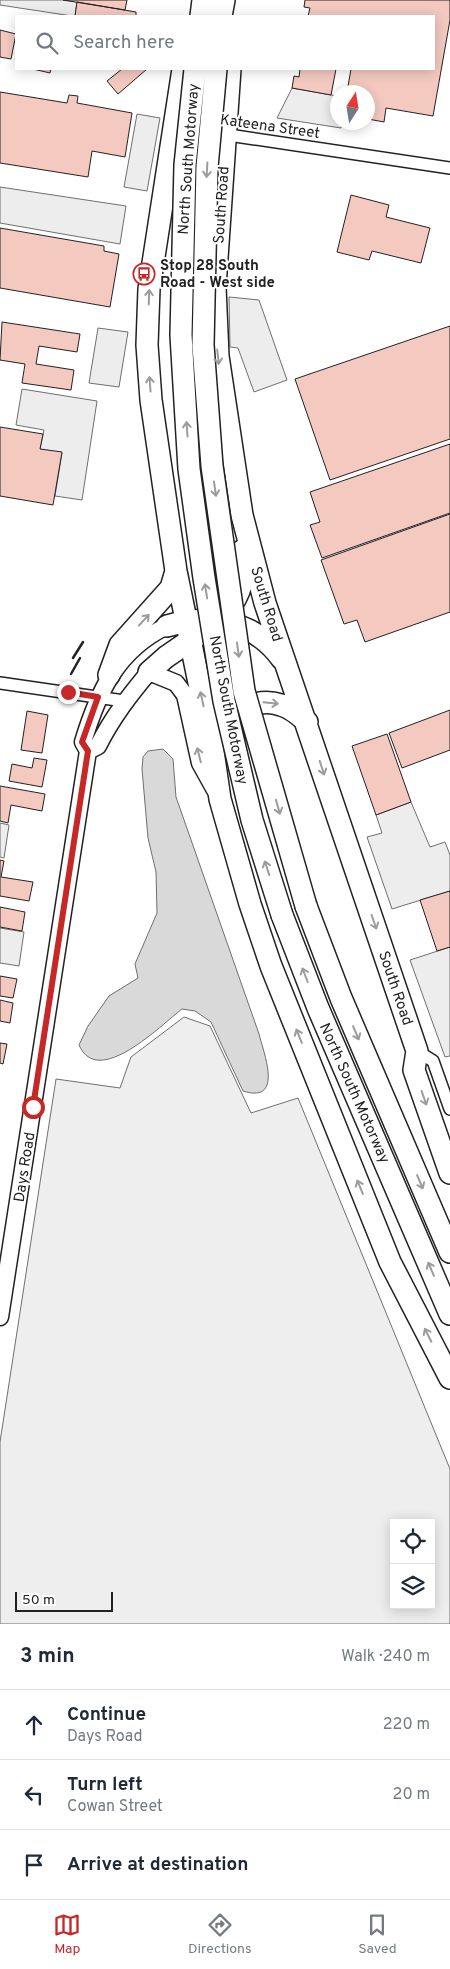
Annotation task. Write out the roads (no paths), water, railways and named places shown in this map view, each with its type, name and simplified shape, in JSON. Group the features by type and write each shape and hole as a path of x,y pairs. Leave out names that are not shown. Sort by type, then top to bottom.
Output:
{"highway":[{"path":"192,15 194,0"},
{"path":"201,15 203,0"},
{"path":"221,15 224,0"},
{"path":"235,15 237,0"},
{"path":"183,70 149,289 148,345 151,400 176,571 181,629 213,751 220,799 250,904 271,966 390,1262 450,1378"},
{"name":"North South Motorway","path":"194,70 185,165 181,335 189,469 224,701 252,820 282,915 318,1008 450,1314"},
{"name":"North South Motorway","path":"216,70 207,167 202,345 212,466 244,691 306,906 341,998 450,1252"},
{"name":"South Road","path":"230,70 215,287 218,356 242,515 265,603 307,722 417,1051"},
{"path":"164,493 168,505 186,521 210,522 222,516 230,507 237,486"},
{"path":"219,621 237,599 242,587 244,573 242,515"},
{"path":"109,675 120,645 167,593 176,571"},
{"path":"149,672 181,629 219,621 242,626 263,639 278,654 286,666 307,722"},
{"path":"213,751 220,731 231,716 246,707 262,702 280,704 295,711 307,722"},
{"path":"417,1051 414,1070 450,1173"}],"street":[{"name":"Kateena Street","path":"174,127 450,168"},
{"name":"Days Road","path":"0,1317 3,1275 88,751 82,742 98,697 109,675 142,642 181,629"},
{"path":"88,751 98,746 124,701 149,672 176,683 185,695 200,763 220,799"},
{"path":"0,683 124,701"},
{"path":"417,1051 433,1061 450,1109"}],"place":[{"name":"Stop 28 South Road - West side","path":"144,274"}]}
